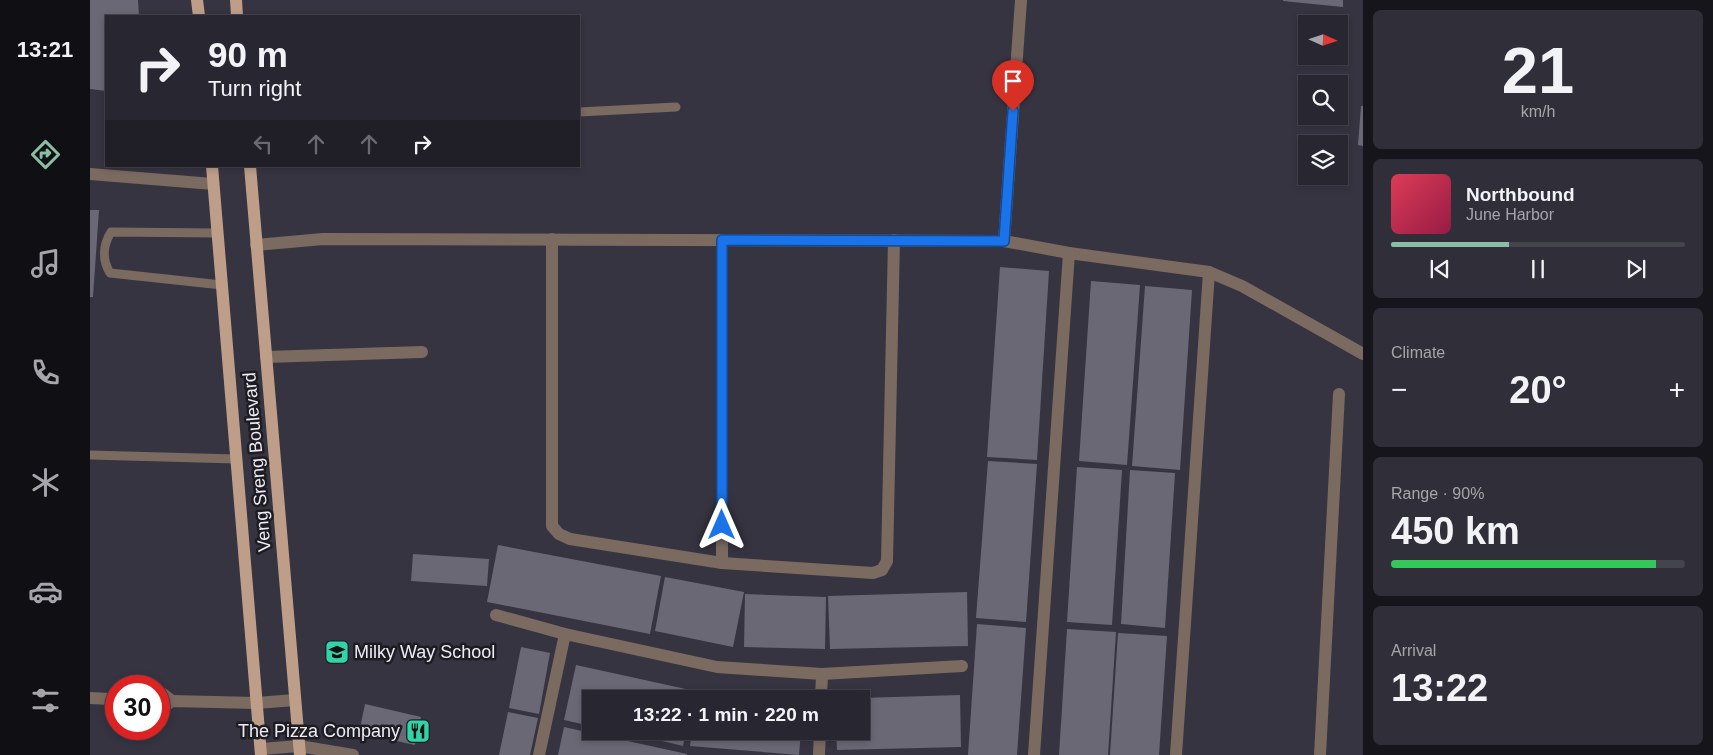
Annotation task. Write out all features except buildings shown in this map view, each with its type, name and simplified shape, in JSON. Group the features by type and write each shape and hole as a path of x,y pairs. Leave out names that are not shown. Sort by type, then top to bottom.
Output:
{"main road":[{"path":"197,0 199,15"},
{"path":"236,0 237,15"},
{"name":"Veng Sreng Boulevard","path":"212,167 261,752"},
{"name":"Veng Sreng Boulevard","path":"250,167 299,751"}],"street":[{"path":"1004,241 1020,0"},
{"path":"90,174 213,184"},
{"path":"256,245 323,239 1004,241 1069,253 1209,272 1242,286 1363,354"},
{"path":"552,239 552,526 559,534 570,539 722,563 873,573 882,570 887,561 894,240"},
{"path":"722,240 722,563"},
{"path":"1034,755 1069,253"},
{"path":"1176,755 1209,272"},
{"path":"266,357 422,352"},
{"path":"1320,755 1339,394"},
{"path":"496,615 565,634 717,667 822,674 962,666"},
{"path":"539,755 565,634"},
{"path":"821,690 822,674"},
{"path":"90,698 105,699"},
{"path":"172,702 257,703 295,700"},
{"path":"819,755 820,740"},
{"path":"261,752 299,751 353,755"}],"lane":[{"path":"580,112 676,107"},
{"path":"217,233 111,232 105,241 104,264 110,273 222,284"},
{"path":"90,455 236,459"}],"place":[{"name":"Milky Way School","path":"337,652"},
{"name":"The Pizza Company","path":"418,731"}],"route":[{"path":"722,525 722,240 1004,241 1013,111"}]}
